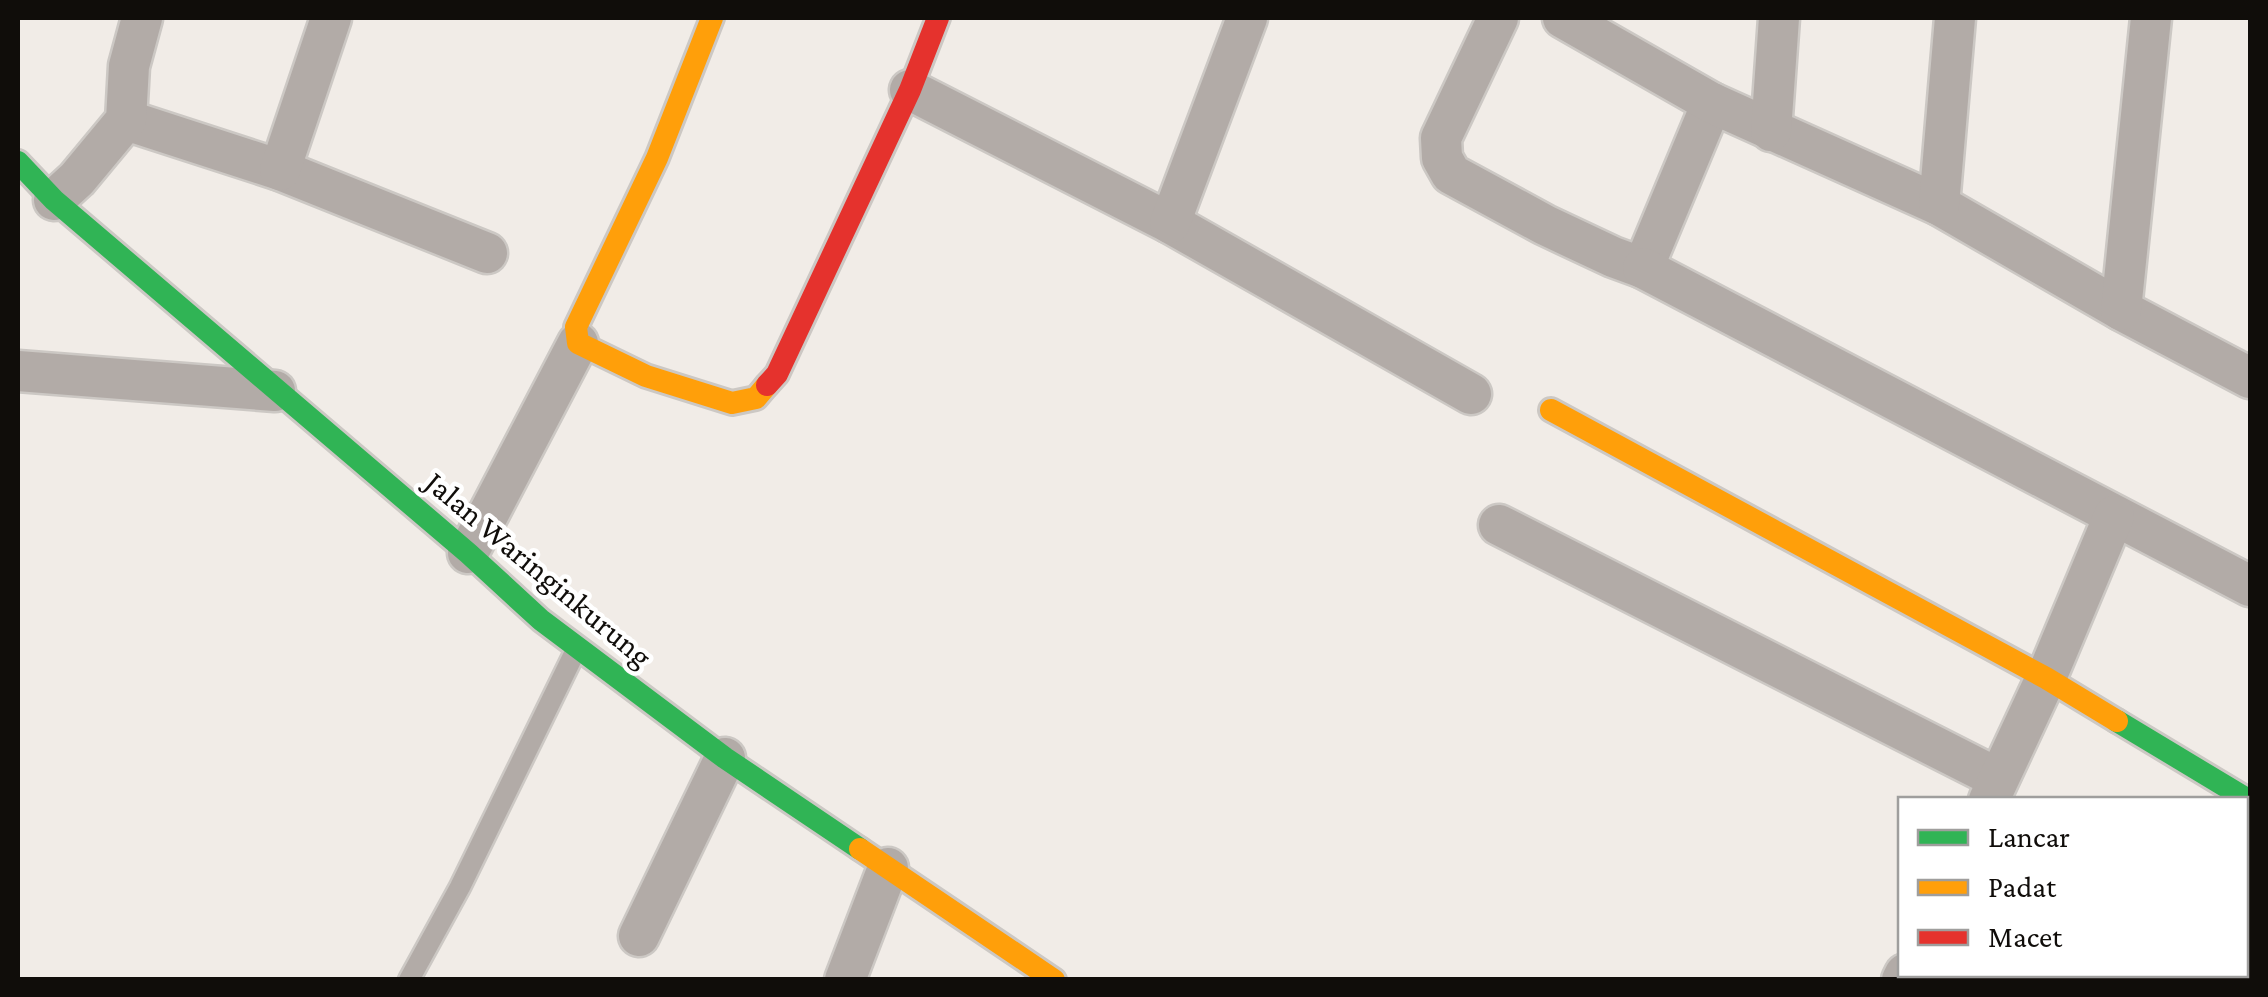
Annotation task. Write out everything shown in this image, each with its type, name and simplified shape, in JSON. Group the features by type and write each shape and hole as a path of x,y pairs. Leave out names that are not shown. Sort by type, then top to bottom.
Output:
{"street":[{"path":"54,200 78,179 126,120 130,66 142,18"},
{"path":"280,170 331,18"},
{"path":"468,554 578,344 576,328 656,158 712,18"},
{"path":"578,344 646,376 732,404 756,398 777,374 910,90 938,18"},
{"path":"1170,223 1247,18"},
{"path":"1498,18 1442,138 1442,158 1451,174 1545,225 1643,268 2250,586"},
{"path":"1563,18 1712,103 1938,205 2121,310 2250,378"},
{"path":"1771,131 1780,18"},
{"path":"1938,205 1955,18"},
{"path":"2121,310 2151,18"},
{"path":"910,90 1170,223 1472,394"},
{"path":"1643,268 1712,103"},
{"path":"126,120 280,170 487,253"},
{"name":"Jalan Waringinkurung","path":"18,162 54,200 541,620 725,758 1054,980"},
{"path":"23,384 275,390"},
{"path":"1550,410 2046,678 2245,797"},
{"path":"1498,525 1993,789 2046,678 2114,516"},
{"path":"638,936 725,758"},
{"path":"845,980 888,868"}],"lane":[{"path":"409,980 460,886 577,648"}],"traffic: fast":[{"path":"18,162 54,200 468,553 541,620 725,758 860,849"},
{"path":"2117,721 2243,797"}],"traffic: slow":[{"path":"712,18 657,158 576,327 578,343 646,376 732,403 756,398 767,385"},
{"path":"1551,410 2046,678 2117,721"},
{"path":"860,849 1054,980"}],"traffic: jam":[{"path":"767,385 777,374 910,90 938,18"}]}
